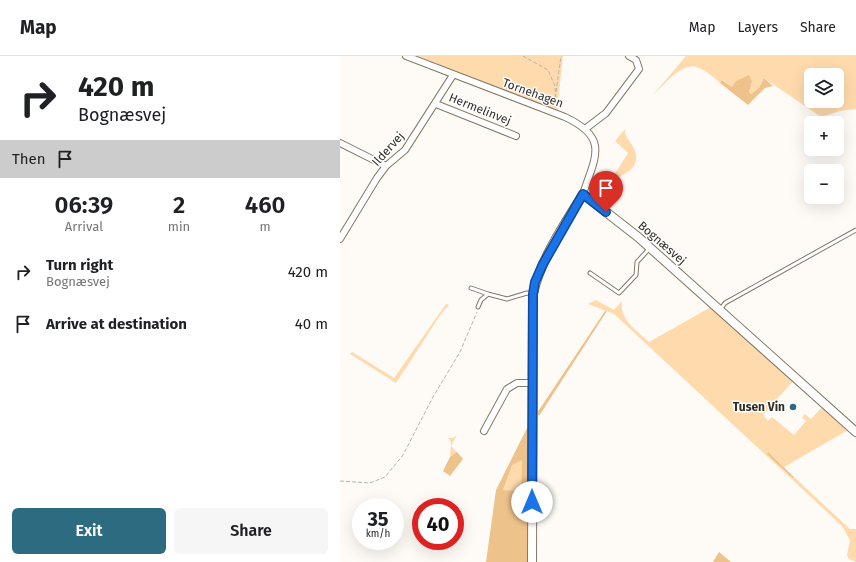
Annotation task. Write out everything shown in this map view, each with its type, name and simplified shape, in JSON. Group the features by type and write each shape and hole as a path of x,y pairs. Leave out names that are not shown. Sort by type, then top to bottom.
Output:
{"street":[{"name":"Tornehagen","path":"406,56 453,76 575,121 585,129 595,144 597,152 583,194"},
{"path":"585,129 606,113 639,69 636,60 629,56"},
{"name":"Ildervej","path":"340,239 377,178 386,166 405,150 453,76"},
{"name":"Hermelinvej","path":"436,104 516,136"},
{"path":"340,143 386,166"},
{"path":"532,562 533,294 535,282 543,264 583,194"},
{"name":"Bognæsvej","path":"583,194 650,248 856,432"},
{"path":"484,431 507,389 517,384 532,383"}],"lane":[{"path":"720,310 725,303 856,230"},
{"path":"590,273 619,293 636,275 637,262 650,248"},
{"path":"471,288 507,299 527,293 533,294"},
{"path":"478,307 481,300 488,294"}],"path":[{"path":"523,56 548,70 555,86 557,114"},
{"path":"555,95 561,56"},
{"path":"340,481 370,483 385,477 403,455 433,397 460,352 478,307"}],"shaded area":[{"path":"417,56 563,56 557,111"},
{"path":"686,56 856,56 856,109 820,116 808,108 844,108 844,68 804,68 804,105 764,78 759,88 751,94 749,92 752,82 732,87 723,80 720,83 705,71 693,66 680,70 653,95"},
{"path":"749,75 752,82 749,92 751,94 759,88 764,78 773,86 765,88 748,105 720,83 722,80 732,87 736,81"},
{"path":"625,129 626,136 635,152 635,163 628,172 611,180 628,153 615,141"},
{"path":"596,300 614,310 622,301 623,314 626,319 634,329 649,342 711,307 794,380 763,415 768,421 772,417 794,435 806,421 802,418 805,414 811,419 823,406 850,429 784,467 769,452 793,478 794,477 850,529 856,529 856,562 849,559 847,555 850,540 842,526 614,314 588,304"},
{"path":"446,304 449,305 441,314 396,383 350,354 352,352 394,378"},
{"path":"605,311 607,311 539,416 537,413"},
{"path":"530,422 530,562 486,562 496,490","holes":["522,460 521,491 503,490 512,465"]},
{"path":"457,435 451,446 457,452 450,457 451,442 448,438 453,438"},
{"path":"457,452 463,459 450,476 443,471 450,457"},
{"path":"768,452 794,477 793,478 767,454"},
{"path":"522,460 521,491 503,490 512,464"},
{"path":"719,552 731,562 713,562"}],"place":[{"name":"Tusen Vin","path":"793,407"}],"route":[{"path":"532,502 531,349 533,294 535,282 543,264 583,194 606,212"}]}
